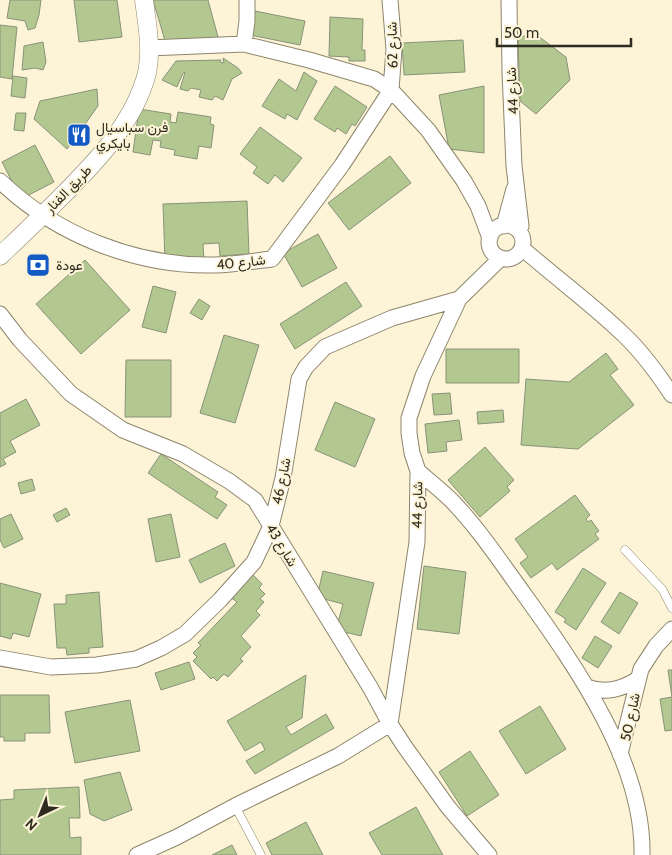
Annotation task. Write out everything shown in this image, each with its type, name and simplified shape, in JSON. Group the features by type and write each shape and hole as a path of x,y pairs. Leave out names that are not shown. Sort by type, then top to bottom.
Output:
{"street":[{"name":"طريق الفنار","path":"0,256 86,172 116,136 141,91 147,71 150,48 144,0"},
{"path":"244,44 247,0"},
{"name":"شارع 62","path":"390,0 394,49 391,90"},
{"name":"شارع 44","path":"509,0 510,72 516,183 521,226 519,232"},
{"path":"150,48 244,44 358,73 374,79 391,90 428,130 464,181 478,206 495,250 510,259 524,253"},
{"name":"شارع 40","path":"0,181 18,198 42,215 83,237 129,254 167,263 216,265 272,258 342,165 391,90"},
{"name":"شارع 44","path":"503,226 516,183"},
{"path":"478,206 492,214 503,226"},
{"path":"495,250 494,230 503,226 512,227 519,232 523,240 524,253 589,303 626,337 659,376 672,395"},
{"name":"شارع 44","path":"390,724 417,542 418,471 412,453 409,418 423,376 459,299 482,275 483,269 495,250"},
{"name":"شارع 46","path":"0,658 51,666 97,665 136,659 161,648 185,634 220,600 254,562 271,526 283,478 299,379 306,367 325,347 344,338 392,318 459,299"},
{"name":"شارع 43","path":"0,314 20,340 71,394 123,430 183,454 230,481 255,500 370,687 390,724 431,785 489,855"},
{"path":"418,471 452,501 483,537 546,625 587,687 620,754 637,806 642,855"},
{"name":"شارع 50","path":"620,754 638,679 647,658 672,628"},
{"name":"شارع 50","path":"587,687 608,691 638,679"},
{"path":"137,855 178,837 235,806 338,756 390,724"}],"lane":[{"path":"625,550 662,589 672,608"},
{"path":"235,806 261,855"}],"building":[{"path":"10,0 41,0 35,28 28,30 25,21 7,18"},
{"path":"74,0 117,0 122,37 79,42"},
{"path":"153,0 208,0 218,37 166,44"},
{"path":"255,11 305,21 300,45 250,35"},
{"path":"330,17 363,19 362,50 365,50 365,61 349,61 349,57 329,56"},
{"path":"0,25 17,27 12,79 0,77"},
{"path":"534,33 566,57 570,80 536,114 520,101 518,38"},
{"path":"463,40 465,72 404,75 402,43"},
{"path":"43,42 46,62 43,70 35,68 22,70 24,46"},
{"path":"223,58 242,73 232,79 223,100 215,96 212,100 199,97 201,90 191,88 188,91 180,89 185,72 177,87 162,80 176,61 221,60 220,62 224,63"},
{"path":"304,72 317,81 297,120 287,114 285,119 262,106 279,79 296,91"},
{"path":"13,76 27,78 25,98 11,96"},
{"path":"335,86 367,107 355,126 352,124 346,134 337,128 335,132 314,119"},
{"path":"484,86 484,153 449,149 439,95"},
{"path":"97,89 98,106 67,149 34,119 40,101"},
{"path":"139,109 171,114 170,122 176,123 178,112 211,117 210,124 214,125 211,148 199,146 197,159 174,155 175,150 160,147 161,141 153,140 150,155 133,152"},
{"path":"16,113 26,113 24,131 14,130"},
{"path":"260,127 302,158 283,182 275,175 268,184 253,173 257,167 240,154"},
{"path":"35,145 54,182 21,199 2,162"},
{"path":"390,156 411,183 349,230 328,203"},
{"path":"247,201 249,254 220,256 219,243 203,244 204,260 165,261 163,204"},
{"path":"318,234 337,268 302,287 283,253"},
{"path":"85,260 130,310 81,354 36,304"},
{"path":"346,282 362,306 295,349 280,324"},
{"path":"153,286 176,292 166,333 142,327"},
{"path":"199,299 210,306 202,320 190,313"},
{"path":"224,335 259,345 235,423 200,413"},
{"path":"446,349 519,349 519,383 446,383"},
{"path":"606,353 618,369 610,375 634,405 578,449 521,445 526,379 569,382"},
{"path":"126,360 171,360 171,417 125,417"},
{"path":"450,393 452,414 434,415 432,394"},
{"path":"26,399 40,425 10,441 16,452 3,459 6,464 0,467 0,413"},
{"path":"335,402 375,419 355,467 315,450"},
{"path":"503,410 504,422 478,424 477,412"},
{"path":"459,420 462,440 446,442 447,451 428,453 425,424"},
{"path":"485,447 514,480 507,487 510,491 480,517 448,480"},
{"path":"161,454 218,492 215,497 227,505 217,519 148,473"},
{"path":"32,479 35,490 21,494 18,483"},
{"path":"575,495 590,515 586,519 588,522 591,520 599,531 595,534 599,539 557,570 552,563 531,578 520,563 528,557 515,539"},
{"path":"66,508 70,515 57,522 53,515"},
{"path":"11,514 23,539 4,548 0,540 0,519"},
{"path":"171,514 180,557 156,562 148,519"},
{"path":"225,543 235,566 200,583 189,560"},
{"path":"424,566 466,572 459,634 417,629"},
{"path":"583,568 606,583 576,630 564,622 566,619 555,612"},
{"path":"323,571 374,583 361,636 336,630 343,604 317,597"},
{"path":"252,574 262,584 259,588 265,594 260,599 264,602 256,611 260,615 241,636 251,647 240,659 243,661 228,677 224,674 217,681 213,677 211,679 193,661 197,657 193,653 201,645 198,643 237,602 230,597"},
{"path":"0,583 41,594 29,637 13,633 11,639 0,636"},
{"path":"99,592 103,647 89,648 89,653 67,655 66,648 57,648 54,604 66,604 66,595"},
{"path":"620,592 638,603 619,634 601,622"},
{"path":"595,636 612,646 598,668 582,658"},
{"path":"189,662 195,679 161,690 155,673"},
{"path":"668,670 672,670 672,697"},
{"path":"306,675 302,718 286,727 291,735 326,714 334,728 255,774 246,761 265,750 261,742 245,751 227,721"},
{"path":"0,695 49,695 50,733 25,733 25,741 4,741 4,737 0,737"},
{"path":"672,697 672,730 665,731 660,699"},
{"path":"130,700 140,751 75,763 65,712"},
{"path":"540,706 566,749 526,774 499,731"},
{"path":"470,751 499,795 467,816 439,772"},
{"path":"120,772 132,810 104,821 90,814 84,780"},
{"path":"79,787 80,818 69,818 70,838 81,837 81,855 0,855 0,800 14,799 14,790"},
{"path":"416,807 443,855 382,855 369,833"},
{"path":"306,822 323,855 272,855 266,843"},
{"path":"232,845 237,855 212,855"}],"place":[{"name":"فرن سباسيال بايكري","path":"79,135"},
{"name":"عودة","path":"38,265"}]}
